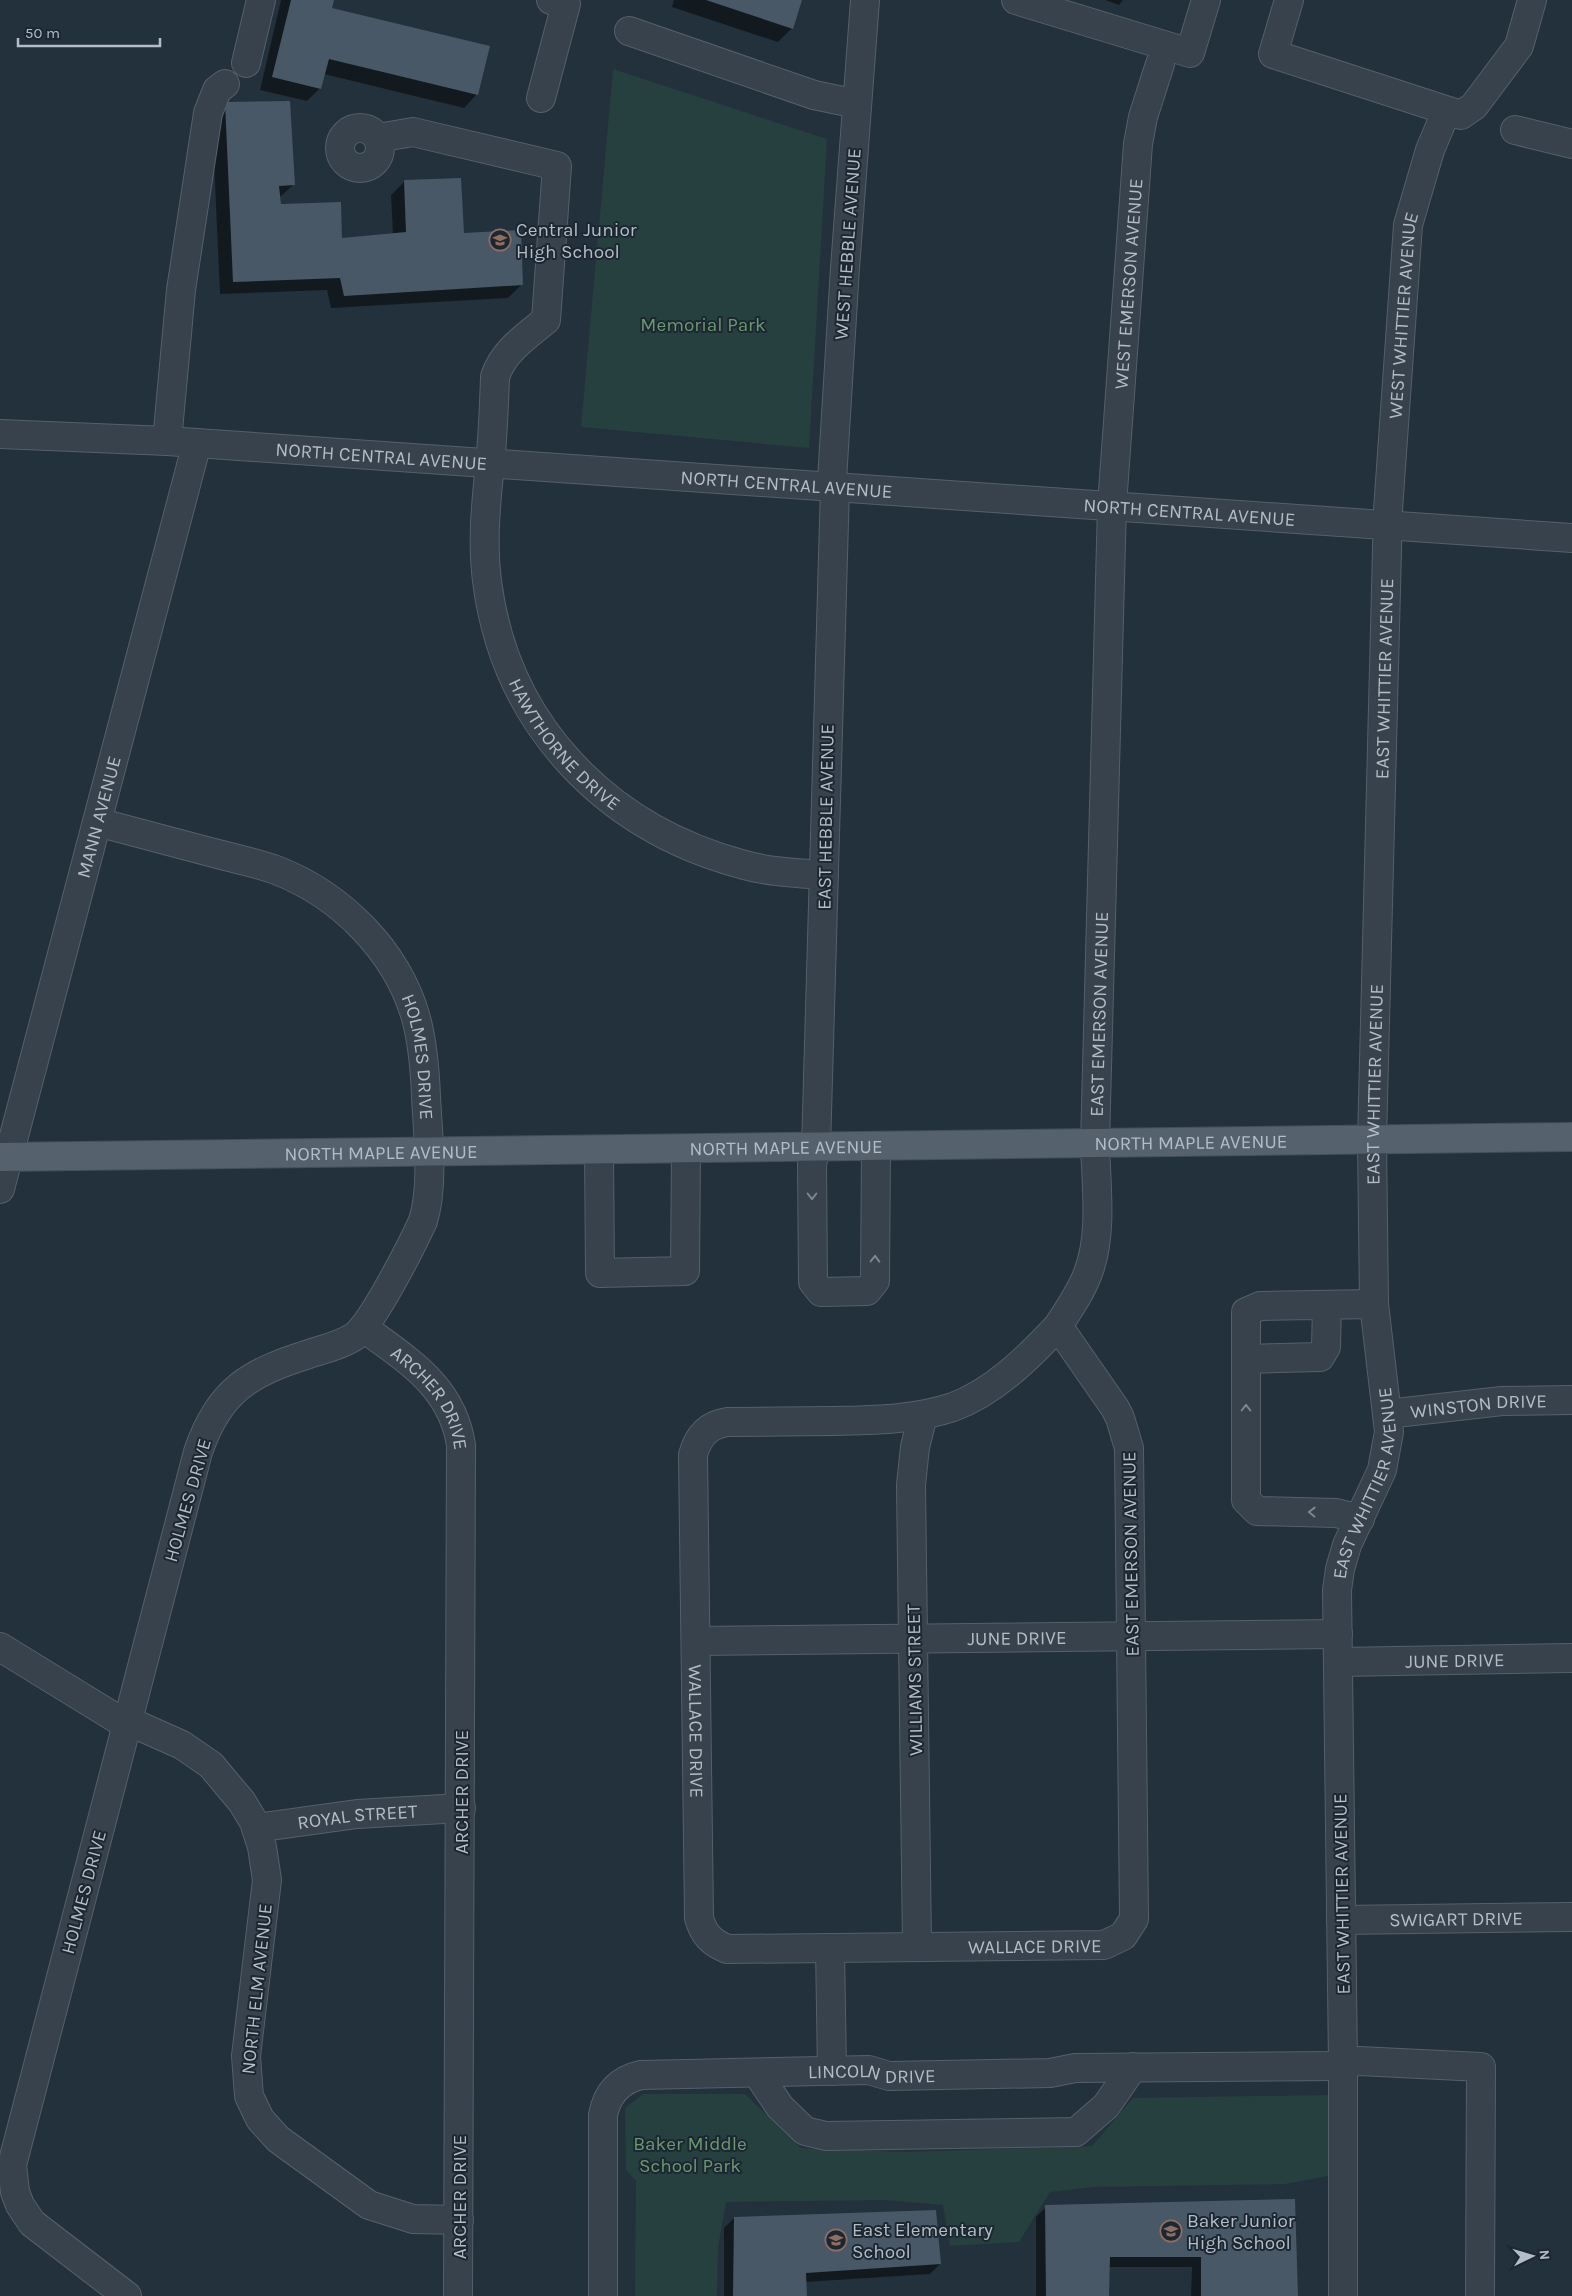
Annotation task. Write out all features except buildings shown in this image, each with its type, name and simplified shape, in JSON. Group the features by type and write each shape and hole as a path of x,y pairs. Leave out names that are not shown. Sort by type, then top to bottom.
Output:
{"main road":[{"name":"NORTH MAPLE AVENUE","path":"4,1157 1572,1137"}],"street":[{"path":"246,64 261,0"},
{"path":"541,98 566,4 551,0"},
{"name":"WEST HEBBLE AVENUE","path":"834,487 832,480 833,461 865,0"},
{"path":"1016,0 1190,53 1206,0"},
{"path":"1289,0 1273,54 1446,112 1461,115 1474,106 1519,46 1532,0"},
{"path":"629,32 814,95 857,104"},
{"name":"WEST EMERSON AVENUE","path":"1112,506 1138,144 1143,118 1160,64"},
{"path":"167,441 180,290 208,114 217,90 224,84"},
{"name":"WEST WHITTIER AVENUE","path":"1389,525 1408,225 1430,150 1446,112"},
{"path":"1515,130 1572,144"},
{"name":"HAWTHORNE DRIVE","path":"378,138 413,132 557,166 546,320 513,348 499,366 495,377 484,542 487,581 494,619 504,652 520,690 538,720 558,749 608,799 642,823 670,839 706,854 743,865 781,872 824,875"},
{"name":"NORTH CENTRAL AVENUE","path":"0,434 167,441 1572,538"},
{"name":"MANN AVENUE","path":"0,1190 4,1157 97,822 197,443"},
{"name":"EAST HEBBLE AVENUE","path":"834,487 816,1148 812,1164 813,1282 821,1292 866,1291 875,1281 876,1147"},
{"name":"EAST EMERSON AVENUE","path":"1112,506 1095,1143 1096,1222 1090,1264 1075,1300 1058,1326 1115,1408 1129,1448 1134,1882"},
{"name":"EAST WHITTIER AVENUE","path":"1343,2296 1343,2065 1337,1590 1340,1569 1347,1545 1375,1488 1386,1454 1389,1432 1381,1379 1374,1304 1372,1140 1389,525"},
{"name":"HOLMES DRIVE","path":"97,822 276,870 321,894 359,924 377,944 393,968 416,1017 425,1065 428,1152 426,1209 423,1221 364,1328 343,1343 271,1366 257,1373 232,1393 212,1418 198,1452 14,2152 13,2180 15,2192 20,2205 32,2223 127,2296"},
{"path":"599,1150 600,1273 685,1271 687,1254 686,1149"},
{"path":"1360,1519 1336,1513 1257,1511 1246,1500 1246,1312 1260,1306 1374,1304"},
{"path":"1246,1359 1320,1357 1326,1347 1327,1305"},
{"name":"WALLACE DRIVE","path":"1058,1326 1005,1377 974,1397 954,1406 923,1415 883,1420 727,1422 706,1431 697,1443 693,1455 699,1918 702,1929 710,1940 727,1949 1104,1945 1114,1942 1123,1936 1134,1919 1134,1882"},
{"name":"ARCHER DRIVE","path":"364,1328 434,1384 450,1408 460,1435 461,1808 458,2296"},
{"name":"WINSTON DRIVE","path":"1387,1414 1502,1401 1572,1400"},
{"name":"WILLIAMS STREET","path":"917,1947 911,1485 915,1447 923,1415"},
{"name":"JUNE DRIVE","path":"696,1641 1338,1634"},
{"name":"NORTH ELM AVENUE","path":"0,1646 128,1723 182,1745 211,1765 242,1802 256,1828 265,1859 267,1880 246,2056 246,2081 252,2106 268,2130 369,2205 413,2219 459,2220"},
{"name":"JUNE DRIVE","path":"1339,1662 1572,1658"},
{"name":"ROYAL STREET","path":"256,1828 357,1814 461,1808"},
{"name":"SWIGART DRIVE","path":"1340,1920 1572,1917"},
{"path":"830,1948 832,2071"},
{"name":"LINCOLN DRIVE","path":"603,2296 603,2115 609,2096 623,2082 640,2075 869,2070 889,2076 1050,2073 1075,2068 1343,2065 1359,2061 1481,2067 1480,2296"},
{"path":"757,2072 780,2107 805,2131 826,2136 1076,2132 1106,2106 1133,2067"}],"green space":[{"name":"Memorial Park","path":"613,69 827,139 809,448 581,427"},
{"name":"Baker Middle School Park","path":"643,2094 745,2094 801,2148 903,2152 1092,2146 1133,2098 1328,2095 1328,2176 1285,2184 1094,2187 1050,2192 1019,2242 950,2246 943,2205 885,2200 726,2202 718,2248 717,2296 635,2296 636,2181 626,2170 625,2108"}],"place":[{"name":"Central Junior High School","path":"500,240"},
{"name":"Baker Junior High School","path":"1171,2231"},
{"name":"East Elementary School","path":"836,2240"}]}
